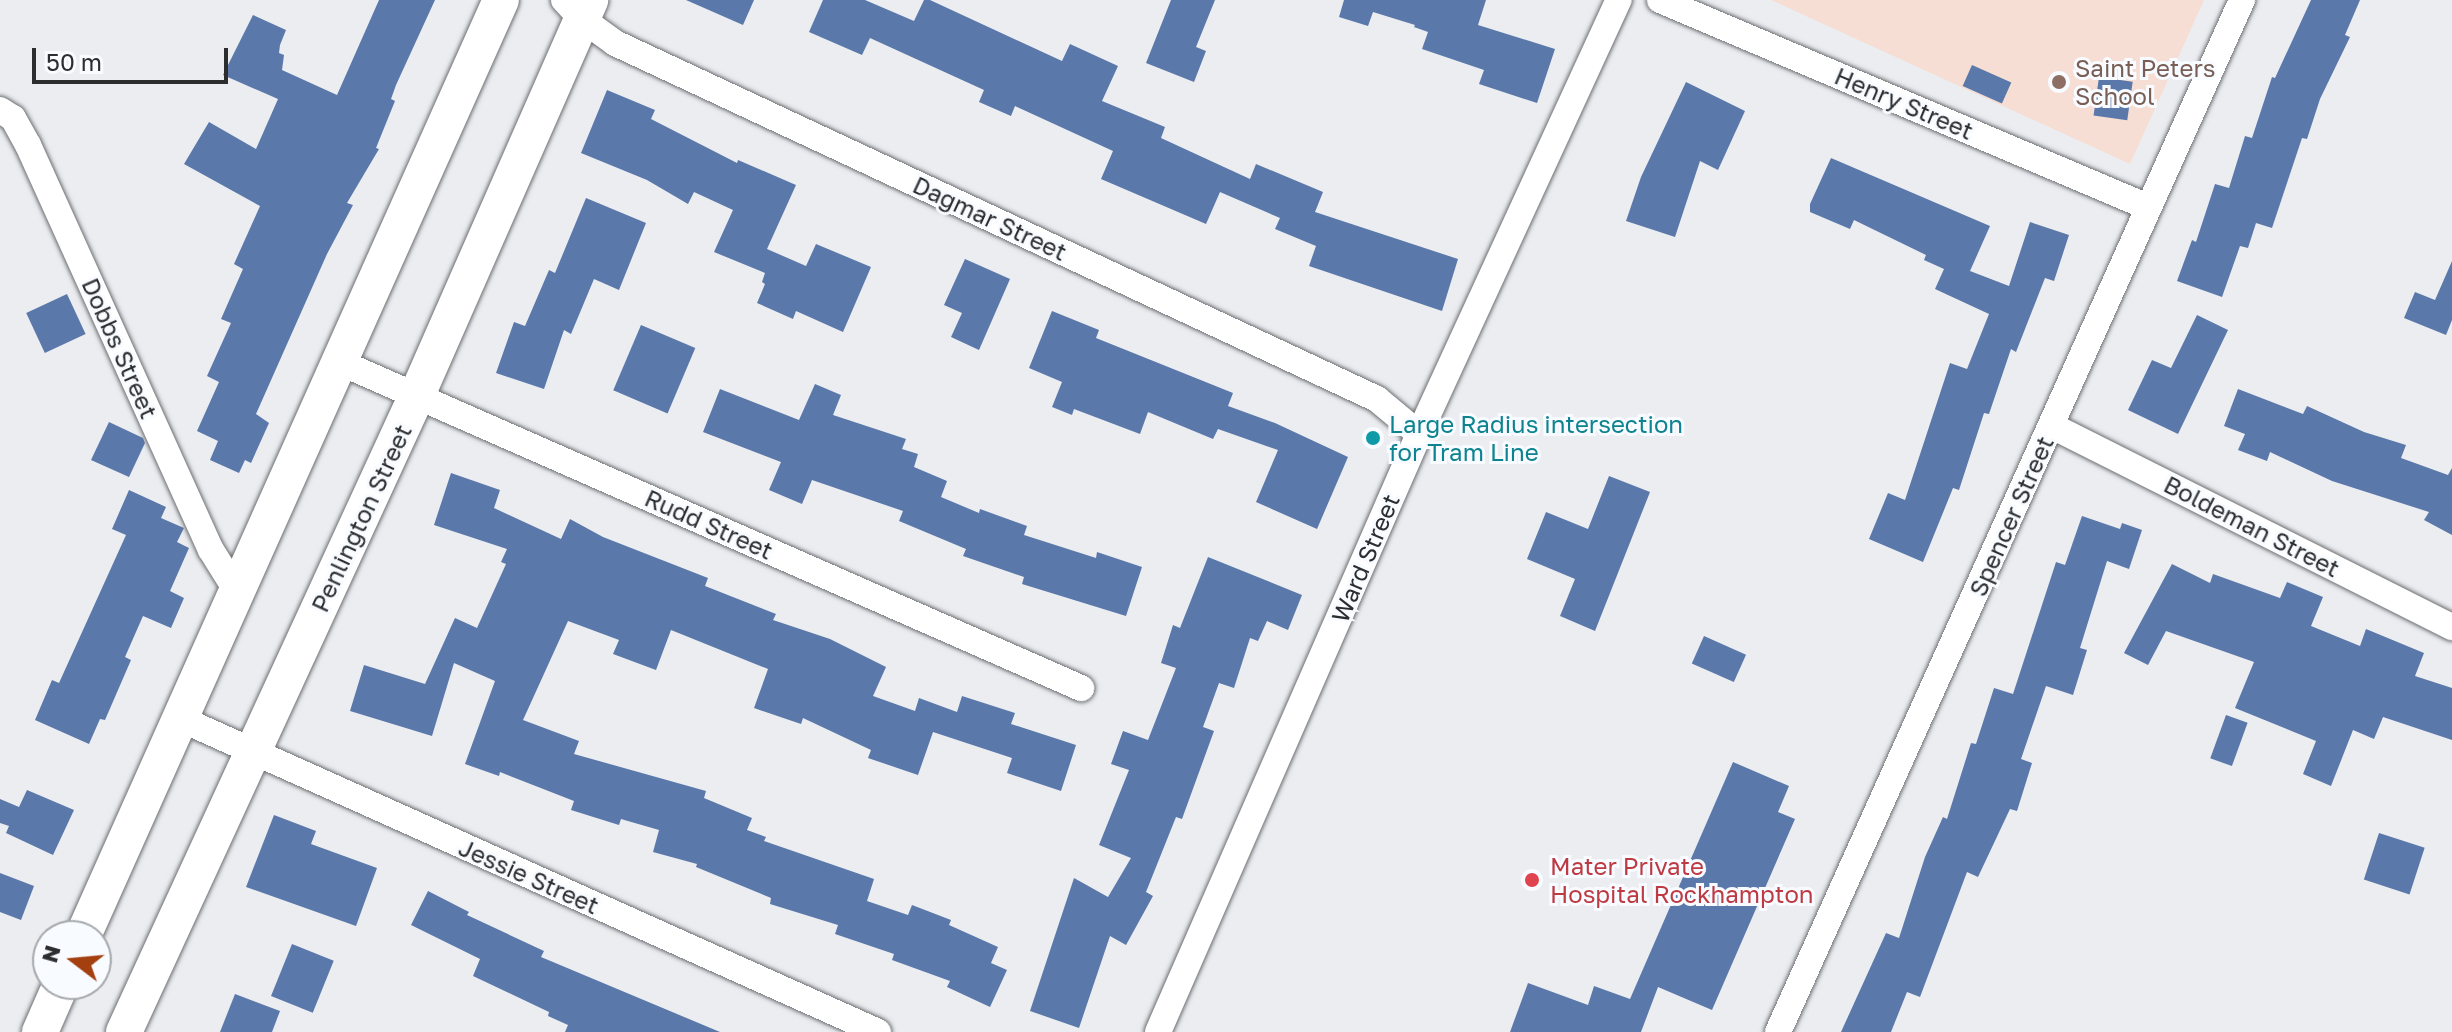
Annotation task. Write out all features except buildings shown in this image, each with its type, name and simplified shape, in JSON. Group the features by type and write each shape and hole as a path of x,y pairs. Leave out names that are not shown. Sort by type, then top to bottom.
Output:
{"street":[{"path":"90,920 337,361 501,0"},
{"name":"Ward Street","path":"1158,1032 1419,434 1619,0"},
{"name":"Henry Street","path":"1660,0 2148,207"},
{"name":"Spencer Street","path":"1778,1032 2242,0"},
{"name":"Dagmar Street","path":"579,6 615,43 1377,399 1419,434"},
{"name":"Penlington Street","path":"124,1032 417,395 579,6"},
{"name":"Dobbs Street","path":"0,110 13,118 28,145 211,550 236,590"},
{"name":"Rudd Street","path":"337,361 1081,688"},
{"name":"Boldeman Street","path":"2052,426 2452,627"},
{"name":"Jessie Street","path":"181,719 878,1032"},
{"path":"40,1032 54,1000"}],"shaded area":[{"name":"Saint Peters School","path":"1771,0 2204,0 2130,164"}],"place":[{"name":"Saint Peters School","path":"2059,82"},
{"name":"Large Radius intersection for Tram Line","path":"1373,438"},
{"name":"Mater Private Hospital Rockhampton","path":"1532,880"}]}
